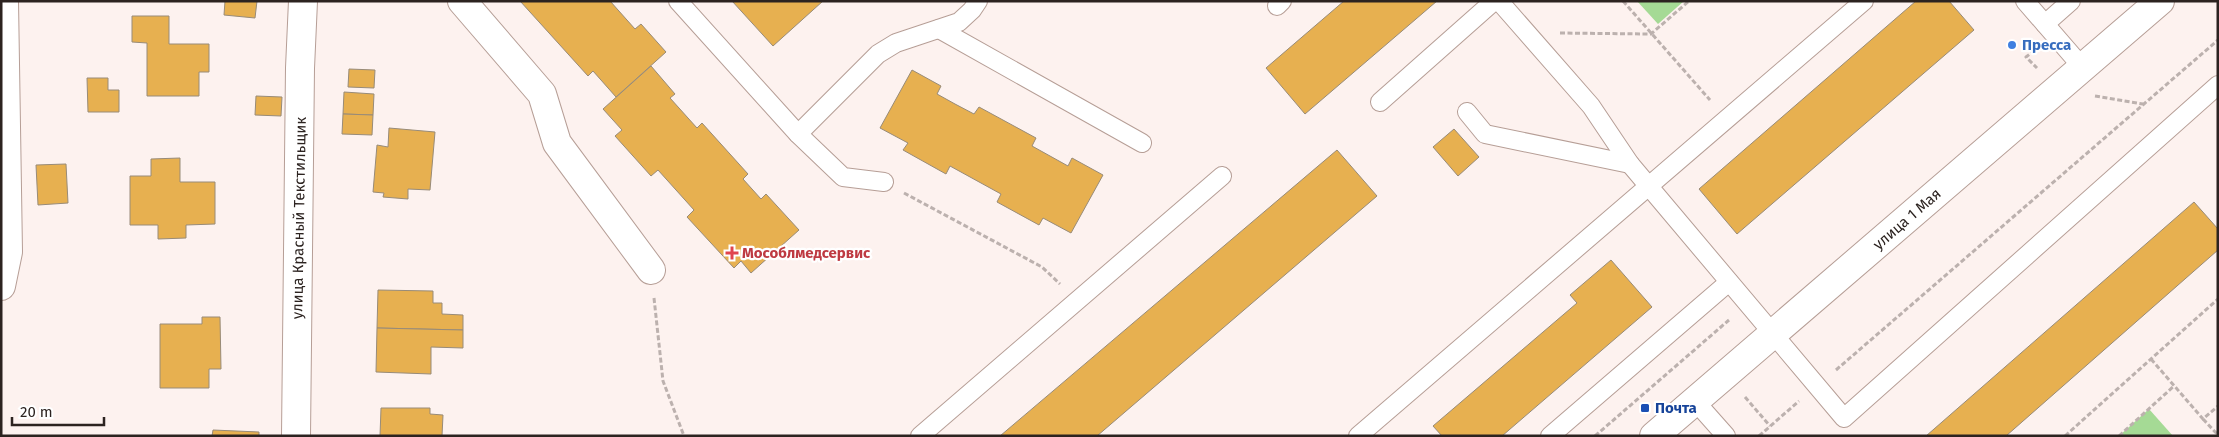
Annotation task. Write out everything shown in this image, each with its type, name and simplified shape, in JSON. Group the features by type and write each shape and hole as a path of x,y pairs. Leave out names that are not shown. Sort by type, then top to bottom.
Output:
{"street":[{"path":"1,286 8,252 4,1"},
{"name":"улица Красный Текстильщик","path":"296,436 300,68 303,1"},
{"path":"462,1 542,94 557,143 651,270"},
{"name":"улица 1 Мая","path":"1654,436 2160,1"}],"lane":[{"path":"678,1 798,134 843,177 884,182"},
{"path":"798,134 878,54 896,44 958,22 972,10 978,1"},
{"path":"1380,102 1494,1"},
{"path":"1499,1 1591,106 1630,164 1844,418 2218,86"},
{"path":"1358,436 1379,429 1649,187 1864,1"},
{"path":"2025,1 2083,68"},
{"path":"2045,24 2071,1"},
{"path":"939,29 1142,143"},
{"path":"1467,112 1486,134 1630,164"},
{"path":"920,436 1222,176"},
{"path":"1550,436 1730,282"},
{"path":"1695,401 1726,436"}],"path":[{"path":"1623,1 1727,120"},
{"path":"1527,33 1651,34 1689,1"},
{"path":"1758,436 2218,40"},
{"path":"884,182 1042,267 1077,300"},
{"path":"651,270 663,381 684,436"},
{"path":"2065,436 2218,299"},
{"path":"1595,436 1748,305"},
{"path":"2151,359 2218,435"},
{"path":"2119,436 2174,386"},
{"path":"2203,419 2218,406"}],"green space":[{"path":"1637,1 1684,1 1658,24"},
{"path":"2149,409 2173,436 2119,436"}],"building":[{"path":"225,1 257,1 255,18 224,15"},
{"path":"520,1 610,1 635,29 641,24 666,52 616,97 593,71 588,76"},
{"path":"732,1 823,1 773,46"},
{"path":"1344,1 1437,1 1305,114 1266,68"},
{"path":"1916,1 1949,1 1974,30 1737,234 1699,189"},
{"path":"132,16 169,16 169,44 209,44 209,72 199,72 199,96 147,96 147,43 132,42"},
{"path":"651,66 675,94 670,98 697,128 702,123 748,174 743,179 761,199 766,194 799,230 751,273 741,261 734,268 687,217 694,210 658,170 651,176 615,136 622,130 603,109"},
{"path":"349,69 375,70 374,88 348,87"},
{"path":"912,70 941,86 937,94 955,104 974,114 979,107 1036,138 1032,146 1068,166 1072,158 1103,175 1071,233 1043,218 1039,225 997,202 1001,194 950,166 946,174 903,150 908,143 880,128"},
{"path":"87,78 108,78 108,90 119,90 119,112 88,112"},
{"path":"344,92 374,94 373,115 343,114"},
{"path":"256,96 282,97 281,116 255,115"},
{"path":"343,114 373,115 372,135 342,134"},
{"path":"389,128 435,132 430,190 408,189 408,199 383,197 384,193 373,192 377,145 388,147"},
{"path":"1454,129 1479,157 1458,176 1433,147"},
{"path":"1337,150 1377,196 1097,436 1000,436"},
{"path":"180,158 180,182 215,182 215,224 186,225 186,238 158,239 158,225 130,225 130,176 151,176 151,159"},
{"path":"66,164 68,203 38,205 36,165"},
{"path":"2194,202 2218,229 2218,250 2006,436 1926,436"},
{"path":"1611,260 1652,307 1502,436 1442,436 1433,426 1577,303 1570,295"},
{"path":"378,290 433,291 433,303 442,303 442,314 463,315 463,330 377,328"},
{"path":"202,317 220,317 221,369 209,369 209,388 160,388 160,324 202,324"},
{"path":"377,328 463,330 463,348 431,347 431,374 376,372"},
{"path":"381,408 430,408 430,414 443,415 442,436 380,436"},
{"path":"213,430 259,432 259,436 212,436"}],"place":[{"name":"Пресса","path":"2012,45"},
{"name":"Мособлмедсервис","path":"732,253"},
{"name":"Почта","path":"1645,408"}]}
